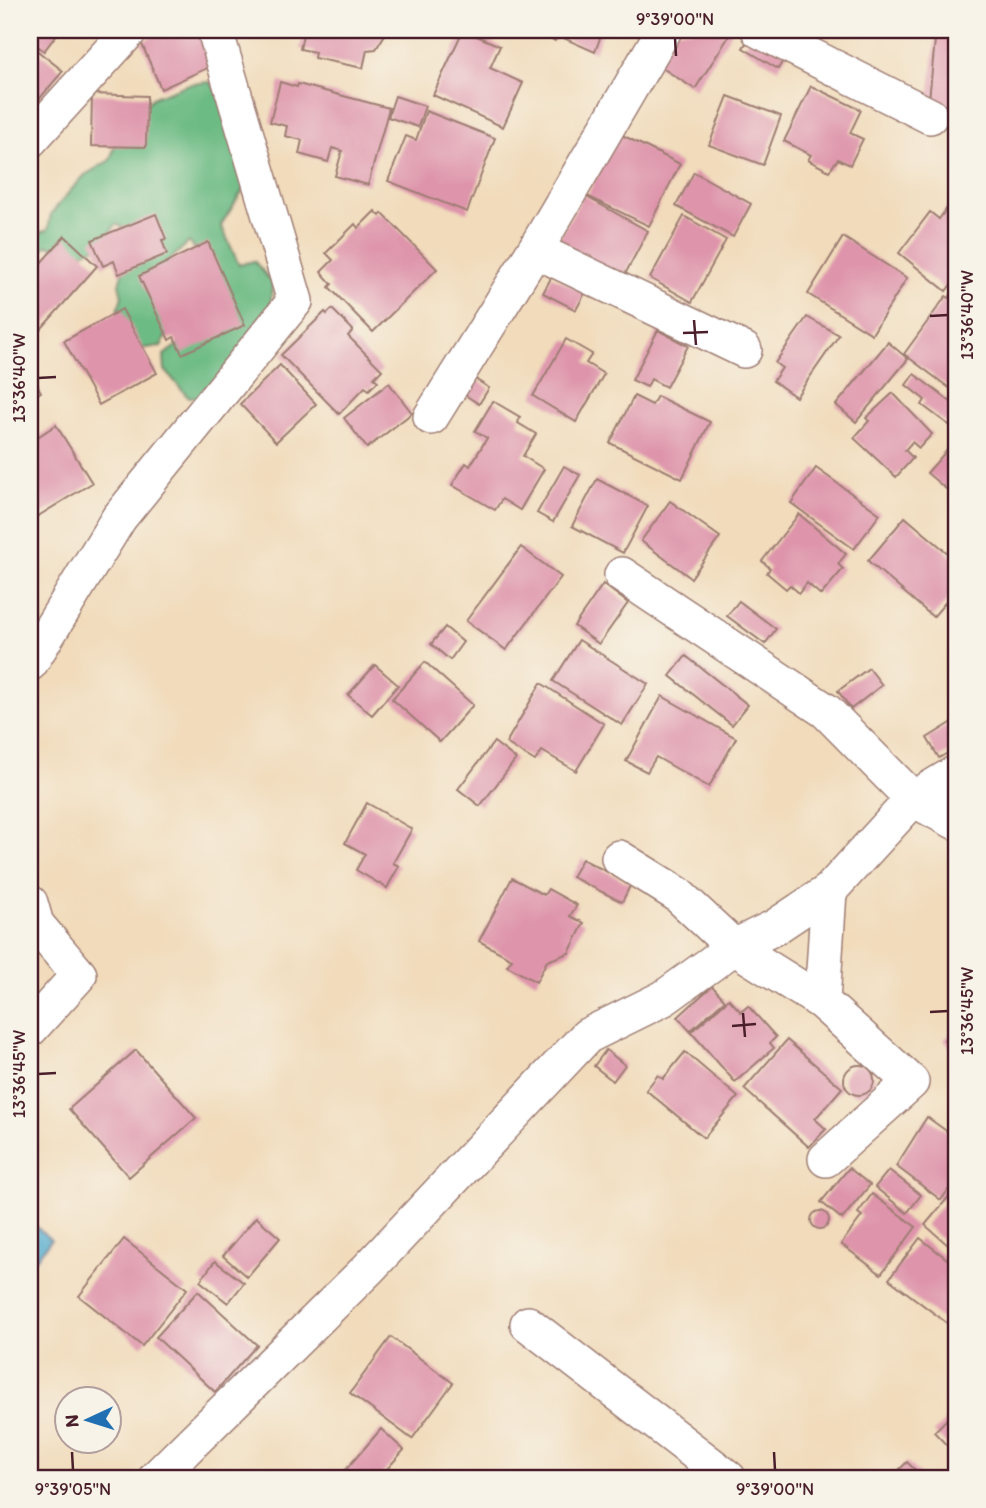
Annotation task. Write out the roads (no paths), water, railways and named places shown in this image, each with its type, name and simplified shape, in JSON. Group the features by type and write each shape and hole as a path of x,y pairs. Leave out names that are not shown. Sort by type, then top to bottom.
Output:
{"street":[{"path":"30,140 130,30"},
{"path":"30,663 119,518 295,301 215,30"},
{"path":"430,417 535,250 664,30"},
{"path":"759,30 930,116"},
{"path":"535,250 744,350"},
{"path":"622,575 826,711 913,799 956,822"},
{"path":"156,1478 369,1268 587,1036 664,998 734,947 775,927 829,891 913,799 956,773"},
{"path":"619,858 677,894 734,947 822,1002 911,1082 826,1159"},
{"path":"822,1002 829,891"},
{"path":"30,903 36,924 79,975 30,1029"},
{"path":"528,1324 728,1478"}],"water":[{"path":"30,1221 51,1240 34,1261 30,1257"}]}
